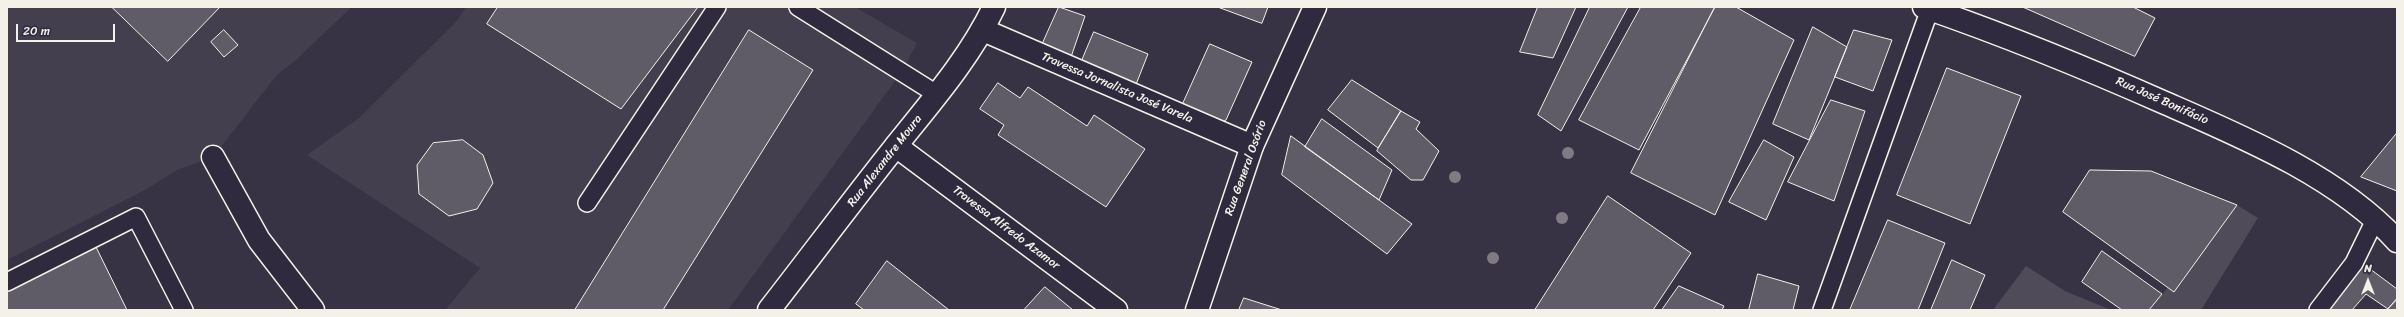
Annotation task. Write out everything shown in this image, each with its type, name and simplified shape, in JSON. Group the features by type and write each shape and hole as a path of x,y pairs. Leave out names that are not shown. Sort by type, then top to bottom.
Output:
{"street":[{"name":"Rua Alexandre Moura","path":"769,310 896,146 938,95 983,30 994,7"},
{"name":"Rua General Osório","path":"1197,310 1252,146 1315,7"},
{"name":"Rua José Bonifácio","path":"1927,8 2100,74 2237,134 2297,166 2344,196 2388,229"},
{"name":"Travessa Jornalista José Varela","path":"983,30 1252,146"},
{"name":"Travessa Alfredo Azamor","path":"896,146 1116,310"},
{"path":"213,157 260,240 313,310"}],"lane":[{"path":"587,203 717,7"},
{"path":"798,7 938,95"},
{"path":"1822,310 1927,8"},
{"path":"7,282 136,217 184,310"},
{"path":"2318,310 2354,263 2388,229"}],"shaded area":[{"path":"7,7 352,7 297,59 277,75 213,157 177,170 145,190 7,260"},
{"path":"466,7 855,7 917,43 901,73 728,310 445,310 480,268 307,155 359,118 456,22"},
{"path":"2237,205 2258,218 2201,310 2149,310"},
{"path":"2026,266 2065,291 2111,310 1993,310"}],"building":[{"path":"112,7 220,7 168,61"},
{"path":"498,7 698,7 621,109 487,24"},
{"path":"1059,7 1085,16 1069,63 1038,54"},
{"path":"1218,7 1268,7 1262,23"},
{"path":"1538,7 1576,7 1553,58 1520,52"},
{"path":"1590,7 1628,7 1561,131 1538,115"},
{"path":"1641,7 1715,7 1639,150 1579,120"},
{"path":"1715,7 1736,7 1794,40 1715,215 1631,173"},
{"path":"2023,7 2133,7 2155,18 2135,56"},
{"path":"1813,27 1847,47 1809,140 1773,124"},
{"path":"224,30 238,45 224,57 211,42"},
{"path":"749,30 813,70 663,310 575,310"},
{"path":"1854,30 1892,40 1873,91 1835,77"},
{"path":"1094,32 1148,54 1133,92 1078,70"},
{"path":"1210,44 1252,62 1226,120 1221,123 1181,108"},
{"path":"1947,68 2021,96 1970,224 1897,195"},
{"path":"1352,80 1401,111 1378,148 1328,110"},
{"path":"998,83 1020,98 1028,87 1087,126 1094,115 1145,149 1106,207 998,135 1004,125 980,109"},
{"path":"1831,100 1865,111 1834,201 1788,182"},
{"path":"1401,111 1420,122 1416,129 1439,151 1423,180 1411,180 1377,151"},
{"path":"1322,119 1392,170 1379,200 1305,147"},
{"path":"2397,133 2397,191 2361,177"},
{"path":"1291,136 1412,224 1387,254 1282,175"},
{"path":"463,140 483,155 493,183 477,209 449,216 419,194 417,165 433,143"},
{"path":"1764,140 1794,157 1766,220 1729,202"},
{"path":"2090,170 2151,171 2237,205 2174,292 2063,212"},
{"path":"1608,196 1691,253 1653,310 1535,310"},
{"path":"1888,220 1945,243 1918,310 1850,310"},
{"path":"96,247 127,310 7,310 7,290"},
{"path":"2102,251 2162,294 2149,310 2122,310 2082,282"},
{"path":"1952,260 1985,275 1970,310 1931,310"},
{"path":"2358,260 2397,289 2397,298 2388,309 2366,294 2352,310 2321,310"},
{"path":"887,261 949,310 864,310 856,304"},
{"path":"1758,274 1799,286 1793,310 1749,310"},
{"path":"1679,286 1724,306 1722,310 1662,310"},
{"path":"1045,287 1073,310 1024,310"},
{"path":"1244,298 1282,310 1239,310"},
{"path":"2397,300 2397,310 2389,310 2388,309"}]}
